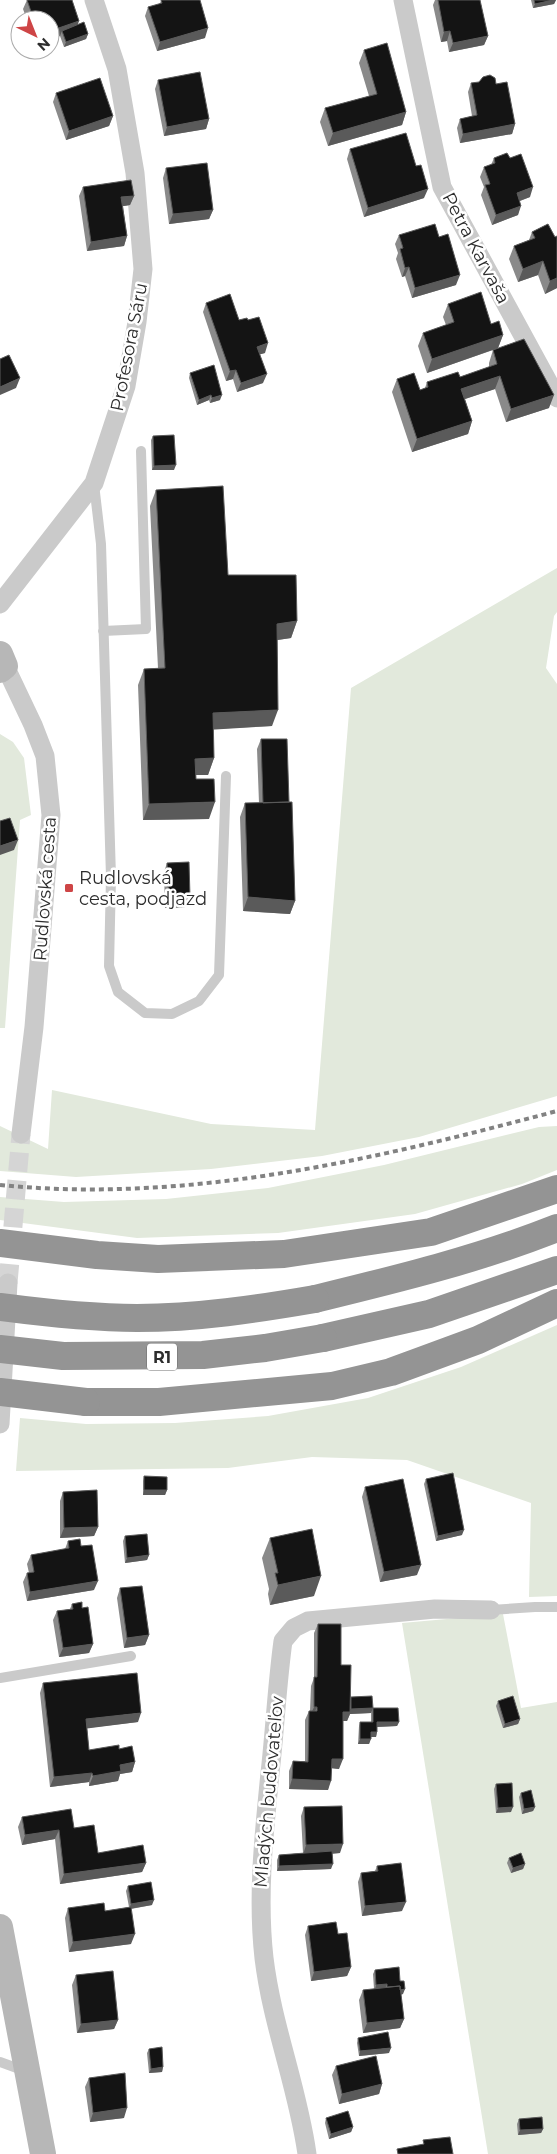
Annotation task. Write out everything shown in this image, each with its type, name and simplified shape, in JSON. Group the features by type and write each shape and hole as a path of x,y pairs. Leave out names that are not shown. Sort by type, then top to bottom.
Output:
{"highway":[{"path":"0,1243 98,1255 158,1259 284,1254 431,1232 557,1189"},
{"name":"R1","path":"4,1295 70,1316 138,1318 243,1310 316,1299 423,1272 527,1240 557,1228"},
{"name":"R1","path":"0,1349 63,1356 203,1356 265,1348 323,1338 429,1314 557,1270"},
{"path":"0,1392 86,1402 159,1402 332,1386 390,1372 422,1361 478,1340 557,1303"}],"street":[{"name":"Profesora Sáru","path":"0,604 94,483 126,386 137,322 143,269 135,173 117,69 94,0"},
{"name":"Petra Karvaša","path":"402,0 442,187 557,398"},
{"name":"Rudlovská cesta","path":"2,663 34,724 45,756 51,815 34,1027 22,1134"},
{"path":"0,1424 4,1295"},
{"name":"Mladých budovateľov","path":"307,2154 303,2125 272,2005 264,1958 261,1898 263,1848 283,1641 294,1628 308,1622 435,1609 491,1610"},
{"path":"0,1927 43,2154"}],"lane":[{"path":"103,631 146,630 141,451"},
{"path":"94,483 100,544 103,631 110,877 109,966 118,992 145,1013 172,1014 199,1001 219,974 226,776"},
{"path":"491,1610 535,1606 557,1607"},
{"path":"0,1678 131,1656"},
{"path":"0,2062 28,2072"}],"shaded area":[{"path":"557,568 557,612 554,616 546,668 557,684 557,1096 419,1137 322,1156 211,1169 76,1177 0,1171 0,1126 48,1149 52,1090 211,1124 315,1130 351,688"},
{"path":"0,734 13,742 24,758 31,815 20,820 5,1028 0,1028"},
{"path":"557,1126 557,1170 522,1184 415,1214 278,1233 137,1238 0,1220 0,1197 64,1202 166,1199 268,1188 384,1165 539,1127"},
{"path":"557,1325 557,1596 529,1597 531,1503 407,1460 312,1457 228,1468 16,1471 20,1418 86,1424 175,1423 268,1416 368,1398 461,1367"},
{"path":"503,1614 521,1708 557,1702 557,2154 488,2154 402,1623"}],"building":[{"path":"27,0 72,0 79,21 60,28 60,10 30,10"},
{"path":"161,0 200,0 208,28 160,42 148,7 162,3"},
{"path":"438,0 480,0 488,36 453,43 450,31 444,32"},
{"path":"534,0 553,0 535,4"},
{"path":"84,22 88,34 66,42 62,31"},
{"path":"387,43 406,112 333,133 325,108 377,94 364,50"},
{"path":"200,72 209,119 167,127 158,80"},
{"path":"490,75 495,78 496,84 507,82 515,124 463,134 460,119 477,115 471,83 479,82 483,77"},
{"path":"100,78 113,116 69,131 56,93"},
{"path":"406,133 416,166 421,165 428,189 368,208 350,149"},
{"path":"507,153 510,158 521,154 533,187 517,193 521,206 496,215 485,185 490,184 484,167 495,163 494,158"},
{"path":"207,163 213,210 173,214 166,168"},
{"path":"131,180 134,196 121,197 127,236 91,242 83,187"},
{"path":"435,224 439,237 448,234 460,275 415,288 409,267 405,268 400,249 403,248 399,235"},
{"path":"548,224 555,237 557,236 557,278 550,281 543,261 523,269 514,246 535,238 532,232"},
{"path":"481,292 491,324 499,321 503,335 432,359 423,333 454,322 448,304"},
{"path":"230,294 239,320 259,317 268,343 257,347 267,374 241,383 236,370 230,371 206,303"},
{"path":"524,339 554,395 511,409 500,376 461,389 472,421 417,439 397,379 414,373 420,390 428,387 427,382 458,372 460,377 497,364 493,350"},
{"path":"9,355 20,378 0,387 0,359"},
{"path":"214,365 222,395 212,398 211,395 199,400 190,373"},
{"path":"174,435 176,465 154,466 153,436"},
{"path":"223,486 228,575 296,575 297,621 277,624 278,710 213,713 214,758 195,759 196,779 214,779 215,802 149,804 144,669 165,668 156,490"},
{"path":"261,739 287,739 289,802 263,803"},
{"path":"292,802 295,901 248,897 245,803"},
{"path":"10,818 18,840 0,846 0,821"},
{"path":"189,862 190,897 169,898 167,863"},
{"path":"453,1473 464,1530 438,1536 426,1479"},
{"path":"144,1476 167,1477 167,1490 144,1490"},
{"path":"403,1479 421,1565 384,1572 365,1487"},
{"path":"97,1490 98,1527 64,1528 63,1492"},
{"path":"312,1529 321,1576 278,1585 275,1573 278,1573 270,1538"},
{"path":"147,1534 149,1555 127,1558 125,1536"},
{"path":"80,1539 81,1546 92,1545 98,1581 30,1592 27,1573 34,1572 31,1555 69,1548 68,1541"},
{"path":"142,1586 149,1635 127,1638 120,1588"},
{"path":"82,1602 82,1608 88,1607 93,1644 63,1648 57,1611 73,1609 72,1604"},
{"path":"318,1624 341,1624 341,1665 351,1665 350,1712 343,1712 343,1759 332,1759 331,1781 292,1779 293,1761 308,1762 309,1711 317,1711 317,1707 314,1707 314,1677 317,1677"},
{"path":"137,1673 141,1713 86,1719 89,1750 119,1745 119,1749 132,1746 135,1762 120,1765 121,1771 93,1776 92,1773 54,1777 43,1683"},
{"path":"372,1696 373,1708 351,1709 351,1697"},
{"path":"513,1696 520,1719 505,1724 498,1701"},
{"path":"373,1708 398,1708 399,1722 377,1722 377,1732 371,1732 371,1739 360,1739 360,1722 373,1722"},
{"path":"512,1783 513,1807 498,1808 496,1784"},
{"path":"531,1790 535,1807 524,1809 521,1793"},
{"path":"342,1806 343,1844 306,1845 304,1807"},
{"path":"71,1809 74,1828 94,1825 98,1853 143,1845 146,1863 64,1874 59,1830 25,1835 22,1817"},
{"path":"332,1851 333,1864 279,1866 279,1855"},
{"path":"521,1853 525,1864 513,1868 509,1858"},
{"path":"401,1863 406,1902 365,1906 361,1873 378,1871 377,1866"},
{"path":"151,1882 154,1900 131,1904 128,1886"},
{"path":"104,1903 105,1911 131,1907 135,1934 73,1942 68,1908"},
{"path":"336,1922 338,1934 347,1933 351,1967 314,1972 308,1926"},
{"path":"399,1967 400,1981 404,1981 405,1989 400,1990 400,1986 387,1987 387,1984 376,1985 375,1970"},
{"path":"113,1971 118,2020 81,2024 76,1975"},
{"path":"400,1986 404,2019 367,2023 363,1990"},
{"path":"388,2032 391,2048 360,2051 358,2038"},
{"path":"162,2047 163,2067 151,2069 149,2049"},
{"path":"376,2056 382,2084 342,2094 336,2066"},
{"path":"125,2073 127,2108 93,2113 89,2078"},
{"path":"348,2111 353,2127 331,2134 326,2118"},
{"path":"542,2117 543,2129 520,2130 519,2119"},
{"path":"450,2137 453,2154 398,2154 397,2149 424,2144 423,2140"}],"tunnel":[{"path":"8,1283 21,1134"}],"railway":[{"path":"0,1185 71,1189 141,1188 212,1183 351,1161 557,1111"}],"place":[{"name":"Rudlovská cesta, podjazd","path":"69,888"}]}
